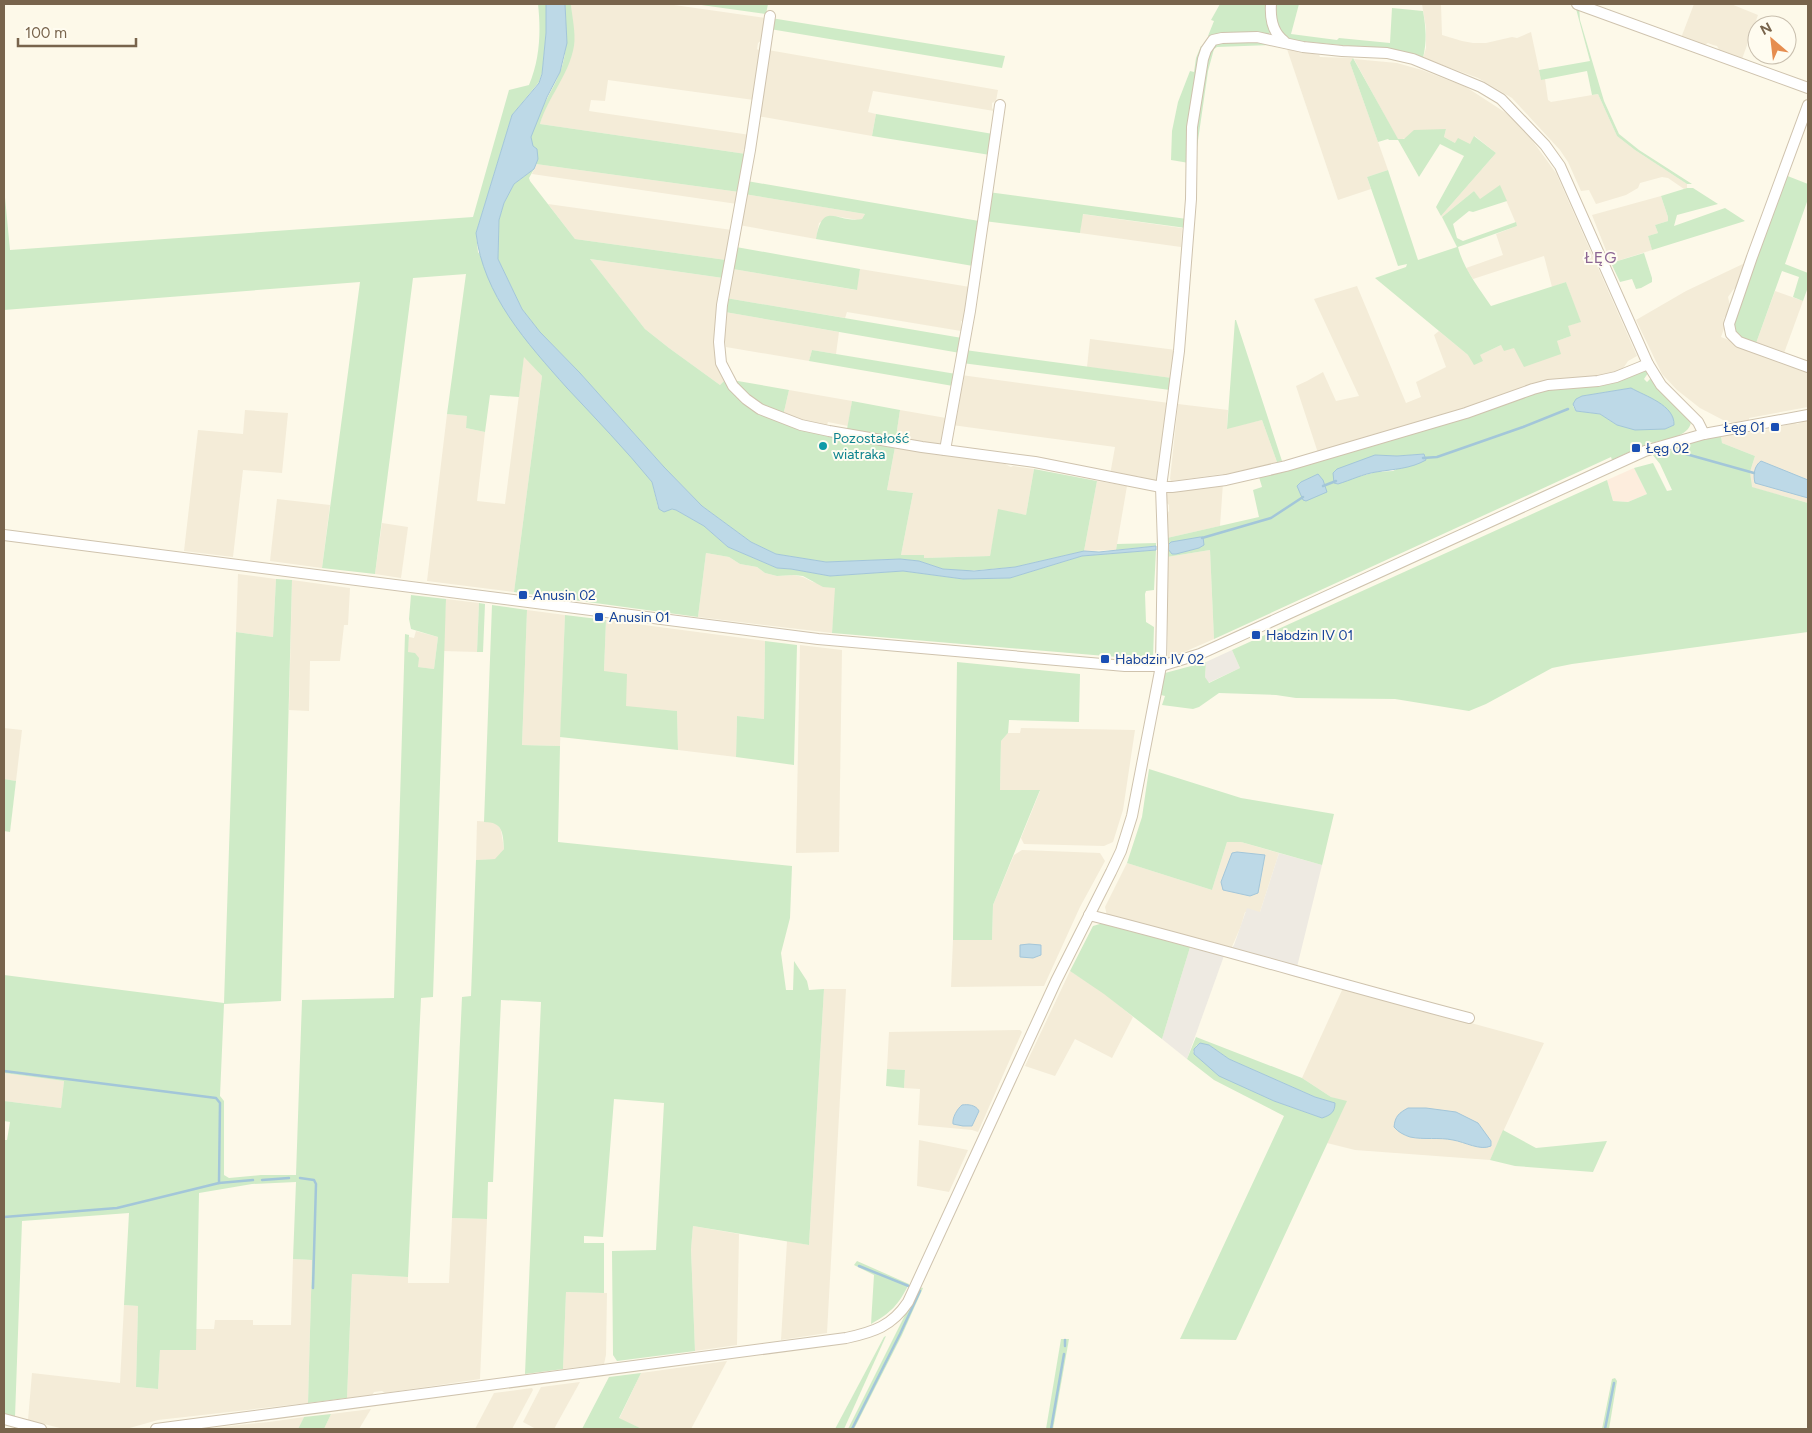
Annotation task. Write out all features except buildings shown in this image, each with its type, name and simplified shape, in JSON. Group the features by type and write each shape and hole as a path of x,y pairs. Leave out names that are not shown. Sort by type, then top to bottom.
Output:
{"street":[{"path":"1271,4 1270,16 1273,26 1276,34 1284,42"},
{"path":"1576,4 1808,88"},
{"path":"770,16 750,150 722,305 719,342 721,363 733,386 760,409 779,417 829,431 945,450 1035,462 1172,487 1226,480 1286,466 1466,413 1533,389 1548,385 1598,381 1616,377 1648,364"},
{"path":"156,1429 837,1339 873,1331 888,1324 900,1315 908,1302 1023,1051 1111,872 1127,834 1132,816 1161,666 1163,545 1161,486 1179,351 1192,199 1192,127 1203,59 1211,41 1217,38 1257,37 1303,47 1342,51 1387,52 1465,80 1501,98 1545,145 1560,166 1648,364 1661,385 1698,422 1704,434"},
{"path":"945,450 970,311 1000,104"},
{"path":"1808,106 1729,324 1732,334 1738,342 1808,367"},
{"path":"4,535 818,639 1125,666 1161,666 1200,654 1632,456 1658,446 1704,434 1808,415"},
{"path":"1089,915 1469,1018"},
{"path":"4,1419 40,1429"}],"shaded area":[{"path":"571,4 667,4 765,18 762,40 758,43 757,49 761,51 754,100 608,80 605,101 591,100 589,111 750,135 746,154 540,124 543,113 564,73 574,45"},
{"path":"1422,4 1441,4 1442,35 1462,41 1486,43 1512,37 1517,38 1531,32 1541,79 1545,79 1548,100 1551,102 1598,94 1617,136 1687,184 1687,188 1684,189 1668,178 1662,177 1640,183 1638,188 1626,195 1596,204 1589,190 1581,191 1568,162 1560,150 1512,98 1478,78 1423,58 1426,48 1426,28"},
{"path":"1694,4 1731,4 1758,15 1747,15 1747,45 1742,59 1720,51 1717,46 1708,43 1702,46 1681,38"},
{"path":"1287,49 1319,55 1320,57 1353,58 1350,63 1388,170 1367,177 1371,189 1338,200"},
{"path":"768,50 998,90 996,101 992,103 994,111 873,91 868,112 876,114 872,136 757,116"},
{"path":"1354,59 1397,63 1422,70 1466,87 1506,113 1529,136 1556,173 1637,356 1628,361 1622,370 1592,379 1508,393 1494,401 1318,453 1296,386 1323,372 1336,401 1359,396 1314,299 1357,286 1406,403 1421,397 1416,382 1446,367 1434,335 1439,331 1468,355 1480,355 1501,345 1514,348 1557,341 1571,336 1567,326 1580,322 1566,282 1552,287 1544,256 1473,279 1466,268 1503,255 1496,234 1517,226 1500,186 1480,200 1474,191 1441,216 1496,153 1475,136 1470,145 1455,143 1444,137 1446,129 1398,140"},
{"path":"536,164 739,192 737,204 532,174"},
{"path":"744,194 865,214 862,219 858,220 834,216 819,223 816,239 739,225"},
{"path":"1661,196 1668,221 1655,225 1658,233 1648,236 1652,250 1611,263 1592,215"},
{"path":"548,204 732,230 726,260 575,239"},
{"path":"1082,214 1182,228 1181,247 1080,233"},
{"path":"590,259 723,278 718,365 724,381 720,385 645,329"},
{"path":"1747,262 1739,285 1728,297 1731,310 1724,318 1723,324 1725,326 1721,337 1808,370 1808,407 1749,418 1749,420 1733,423 1700,408 1677,390 1662,374 1636,320 1686,291"},
{"path":"733,269 856,290 860,269 970,287 965,321 961,321 961,331 847,312 845,318 726,298"},
{"path":"1775,291 1803,301 1783,356 1755,346"},
{"path":"725,312 839,332 836,354 812,350 809,361 726,347 723,338"},
{"path":"1090,339 1176,350 1172,378 1087,367"},
{"path":"524,356 542,376 514,592 427,581 447,414 468,416 466,428 485,432 477,501 505,504"},
{"path":"961,375 1169,403 1163,454 1160,454 1156,481 1137,476 1136,478 1110,475 1115,447 952,425 954,415 957,415 958,409 956,408"},
{"path":"789,390 852,401 848,426 828,422 827,425 783,416"},
{"path":"1178,404 1228,410 1227,428 1262,420 1277,462 1223,476 1223,474 1171,481"},
{"path":"245,410 288,413 282,473 243,470 233,557 184,551 198,430 243,434"},
{"path":"900,410 946,418 943,445 896,437"},
{"path":"1808,420 1808,503 1751,487 1750,472 1755,456 1722,443 1721,436 1761,431"},
{"path":"895,447 1005,464 1011,467 1034,469 1026,515 999,510 990,556 924,558 924,555 901,555 913,493 887,490"},
{"path":"1634,468 1647,494 1628,502 1613,501 1607,480"},
{"path":"1097,481 1127,486 1116,550 1084,551"},
{"path":"1223,483 1220,526 1167,538 1169,505 1167,503 1167,493 1169,491"},
{"path":"277,499 330,505 322,568 270,561"},
{"path":"382,523 408,527 401,578 375,574"},
{"path":"1210,550 1214,639 1168,659 1167,557"},
{"path":"706,553 729,557 740,564 757,567 765,573 777,576 794,575 836,588 832,633 698,617"},
{"path":"238,574 276,579 273,637 236,632"},
{"path":"292,580 350,588 348,625 344,625 340,661 310,661 309,711 289,710"},
{"path":"446,599 479,603 477,652 443,651"},
{"path":"527,610 565,615 560,746 522,745"},
{"path":"606,620 765,641 764,719 737,716 736,757 678,750 677,711 625,707 604,671"},
{"path":"416,631 438,637 434,669 417,667 407,653 409,637 414,638"},
{"path":"800,645 842,650 839,852 796,853"},
{"path":"1232,650 1240,668 1208,683 1205,677 1206,662"},
{"path":"4,728 22,730 16,781 4,779"},
{"path":"1021,728 1135,730 1123,810 1113,842 1104,846 1024,844 1021,838 1040,791 1000,790 1001,741 1008,733 1020,733"},
{"path":"477,821 494,822 501,830 504,849 496,859 476,860"},
{"path":"1227,842 1241,842 1279,853 1260,912 1245,912 1231,949 1107,916 1105,907 1127,863 1212,890"},
{"path":"1022,850 1100,853 1105,861 1080,907 1044,986 951,987 953,940 992,940 993,905 1014,855"},
{"path":"1279,853 1322,865 1297,967 1231,949 1247,908 1260,912"},
{"path":"1191,944 1225,953 1187,1059 1162,1039"},
{"path":"1070,971 1104,993 1133,1017 1112,1058 1075,1039 1055,1076 1025,1066"},
{"path":"1343,988 1544,1043 1490,1160 1355,1150 1327,1143 1346,1102 1331,1097 1302,1078"},
{"path":"824,989 846,989 827,1333 781,1340 787,1241 809,1245"},
{"path":"1020,1030 1022,1032 978,1132 918,1125 920,1089 904,1088 905,1070 887,1069 889,1032"},
{"path":"4,1073 64,1081 61,1108 4,1101"},
{"path":"919,1140 968,1150 949,1192 917,1186"},
{"path":"452,1218 487,1219 480,1379 385,1393 382,1391 374,1392 372,1395 347,1398 352,1274 408,1277 408,1283 449,1283"},
{"path":"693,1226 739,1234 737,1345 695,1351 691,1248"},
{"path":"293,1259 312,1260 308,1403 158,1420 126,1429 64,1429 28,1420 32,1373 120,1383 124,1305 138,1306 136,1387 158,1389 160,1350 196,1350 196,1329 214,1329 215,1320 253,1320 253,1325 291,1325"},
{"path":"566,1292 607,1293 606,1355 604,1364 563,1369"},
{"path":"727,1361 691,1429 642,1429 619,1419 641,1373"},
{"path":"580,1382 554,1429 536,1429 523,1422 541,1387"},
{"path":"532,1388 533,1390 512,1429 475,1429 494,1393"},
{"path":"371,1409 359,1429 324,1429 331,1414"},
{"path":"304,1417 298,1429 202,1429 269,1422"}],"green space":[{"path":"538,4 546,4 546,33 542,73 539,82 512,115 476,233 478,252 652,482 658,507 676,510 704,526 728,547 777,568 830,576 903,571 963,579 1010,578 1082,556 1156,550 1154,590 1146,591 1145,594 1146,622 1154,627 1153,660 832,633 835,588 823,587 803,576 777,576 765,573 757,567 740,564 729,557 706,553 698,617 514,592 542,376 524,357 519,397 490,395 485,432 466,428 467,416 447,414 466,274 413,278 375,574 322,568 360,282 4,310 4,187 10,250 473,217 509,90 529,85 533,75 539,45"},
{"path":"565,4 571,4 574,46 568,67 548,104 540,124 746,154 739,192 536,164 537,156 531,136 563,64 566,38"},
{"path":"694,4 768,4 766,14"},
{"path":"1220,4 1268,4 1271,31 1269,34 1263,35 1208,36 1214,21 1211,20"},
{"path":"1273,4 1299,4 1291,34 1337,40 1339,38 1390,43 1392,8 1423,11 1426,35 1423,58 1400,51 1289,40 1278,33"},
{"path":"1575,5 1579,6 1580,20 1604,101 1619,134 1639,150 1692,184 1687,184 1617,136 1598,94 1592,95 1587,71 1541,80 1539,70 1590,61"},
{"path":"771,18 1005,56 1002,68 770,29"},
{"path":"1245,39 1285,46 1287,49 1271,45 1217,47 1214,49 1208,71 1195,161 1193,138 1206,56 1211,44"},
{"path":"1201,46 1205,46 1189,163 1171,160 1172,131 1178,102 1190,71 1194,72 1196,58"},
{"path":"1353,58 1398,139 1404,139 1414,130 1446,129 1444,137 1455,143 1458,138 1470,144 1474,136 1496,153 1441,216 1436,207 1464,156 1440,144 1419,177 1398,140 1388,139 1378,142 1350,63"},
{"path":"876,114 993,134 990,155 872,136"},
{"path":"534,169 529,178 530,181 575,239 726,260 723,278 590,259 645,329 720,385 724,381 739,397 759,411 895,447 887,490 913,493 901,555 924,555 924,558 990,556 998,509 1026,515 1034,469 1097,481 1084,551 1015,567 967,571 943,569 919,561 900,559 826,562 776,554 751,542 702,506 540,332 522,309 498,259 499,220 504,203 514,184"},
{"path":"1388,170 1418,260 1457,247 1442,217 1474,191 1480,199 1500,185 1507,201 1473,212 1469,211 1453,224 1457,238 1463,241 1516,222 1517,226 1458,247 1460,255 1472,278 1491,306 1566,282 1581,322 1568,326 1571,336 1557,341 1561,354 1524,367 1514,348 1504,351 1501,345 1480,355 1483,361 1474,365 1468,355 1375,278 1406,267 1407,264 1398,266 1367,177"},
{"path":"1785,175 1808,184 1808,199 1785,264 1808,273 1808,287 1803,301 1793,297 1799,277 1782,271 1755,346 1739,338 1732,329"},
{"path":"747,181 979,221 973,266 816,239 819,227 827,216 853,220 862,219 865,214 744,194"},
{"path":"1693,188 1718,204 1677,215 1674,226 1725,208 1745,221 1652,250 1648,236 1658,233 1655,225 1668,221 1661,196"},
{"path":"988,192 1187,219 1186,228 1083,214 1080,233 984,221"},
{"path":"736,247 860,269 857,290 733,269"},
{"path":"1644,253 1652,282 1636,289 1632,279 1620,282 1611,263"},
{"path":"726,298 962,338 960,353 725,312"},
{"path":"1235,320 1282,461 1277,462 1262,420 1227,429"},
{"path":"812,350 956,374 953,386 809,361"},
{"path":"965,350 1172,378 1170,390 962,363"},
{"path":"1645,370 1648,373 1644,379 1647,382 1652,377 1691,422 1686,431 1681,434 1670,439 1651,442 1612,460 1611,457 1214,639 1210,550 1167,557 1167,538 1259,517 1253,490 1262,487 1259,477 1541,389","holes":["1631,388 1665,407 1674,425 1665,429 1617,425 1600,414 1576,411 1573,406 1582,396","1423,454 1393,471 1376,472 1361,476 1375,455"]},
{"path":"732,380 789,390 783,416 755,401"},
{"path":"852,401 900,410 896,437 847,429"},
{"path":"1721,436 1722,443 1755,456 1750,472 1752,487 1808,503 1808,632 1552,668 1486,704 1469,711 1395,699 1296,698 1276,695 1219,693 1193,709 1162,705 1165,696 1161,695 1165,673 1206,662 1205,677 1209,683 1240,668 1232,650 1607,480 1613,501 1628,502 1647,494 1634,468 1653,463 1667,491 1672,490 1660,464 1652,454 1677,446 1681,452 1686,450 1684,444"},
{"path":"1156,543 1156,546 1116,550 1117,544"},
{"path":"276,579 292,580 281,1001 224,1004 220,1096 224,1101 224,1175 229,1178 261,1175 296,1175 302,1000 394,998 405,634 409,635 408,652 415,653 419,658 418,667 434,669 438,637 411,629 409,619 411,595 446,599 433,997 421,998 408,1277 352,1274 347,1398 308,1403 312,1260 293,1259 296,1182 252,1184 199,1193 196,1350 160,1350 158,1389 136,1387 138,1306 124,1305 129,1213 22,1221 15,1417 4,1414 4,1140 7,1140 10,1122 4,1121 4,1101 61,1108 64,1081 4,1073 4,975 224,1003 236,632 273,637"},
{"path":"479,603 485,604 483,652 477,652"},
{"path":"492,605 527,610 522,745 560,746 558,842 792,866 790,918 781,953 786,990 793,990 794,961 807,981 809,990 824,989 809,1245 693,1226 691,1249 695,1351 617,1361 613,1355 612,1251 656,1250 664,1103 614,1099 603,1237 584,1236 584,1243 604,1243 604,1293 566,1292 563,1369 525,1374 541,1002 501,1000 493,1182 488,1182 487,1219 452,1218 462,997 471,996 476,860 495,859 504,849 501,830 495,824 484,822"},
{"path":"565,615 606,620 604,671 627,674 626,706 677,711 678,750 560,737"},
{"path":"765,641 797,645 794,765 736,757 737,716 764,719"},
{"path":"957,662 1080,674 1079,722 1009,720 1008,733 1001,741 1000,790 1040,790 993,905 992,940 953,940"},
{"path":"1149,769 1241,798 1334,814 1322,865 1241,842 1227,842 1212,890 1127,863 1142,817"},
{"path":"4,779 16,781 10,832 4,831"},
{"path":"1103,923 1191,944 1162,1039 1104,994 1070,971 1093,926"},
{"path":"1196,1037 1302,1078 1331,1097 1347,1101 1236,1340 1180,1339 1284,1116 1214,1080 1187,1059","holes":["1197,1045 1209,1045 1229,1059 1315,1097 1334,1103 1322,1118 1274,1101 1247,1088 1193,1052"]},
{"path":"887,1069 905,1070 904,1088 886,1086"},
{"path":"1503,1130 1536,1148 1607,1141 1593,1172 1515,1166 1490,1160"},
{"path":"857,1261 909,1284 894,1307 871,1324 874,1275 854,1265"},
{"path":"919,1287 923,1288 902,1335 854,1429 848,1429"},
{"path":"886,1336 844,1429 835,1429 884,1337"},
{"path":"1061,1339 1069,1339 1053,1429 1046,1429"},
{"path":"641,1373 619,1418 642,1429 582,1429 609,1377"},
{"path":"1615,1378 1617,1381 1609,1429 1602,1429 1612,1379"},
{"path":"331,1414 324,1429 298,1429 304,1417"}],"water":[{"path":"546,4 565,4 567,43 560,72 547,97 531,137 533,146 537,149 538,159 534,169 514,184 504,203 499,220 498,259 522,309 540,332 702,506 751,542 776,554 826,562 900,559 919,561 943,569 974,571 1015,567 1084,551 1099,552 1156,546 1156,550 1082,556 1010,578 963,579 903,571 830,576 777,568 728,547 704,526 676,510 672,509 664,512 659,509 652,482 522,336 497,297 480,256 476,233 512,115 539,83 542,74 546,33"},
{"path":"1631,388 1665,407 1673,418 1674,425 1665,429 1635,430 1617,425 1600,414 1576,411 1573,404 1576,399 1582,396"},
{"path":"1424,454 1426,460 1414,465 1371,473 1338,484 1334,483 1333,473 1337,469 1375,455"},
{"path":"1761,461 1808,480 1808,498 1755,483 1755,471"},
{"path":"1318,474 1323,480 1327,492 1306,501 1303,500 1297,486"},
{"path":"1203,537 1204,545 1199,548 1176,554 1172,554 1168,549 1168,545 1171,542"},
{"path":"1232,853 1265,855 1258,893 1250,896 1223,890 1221,882"},
{"path":"1020,945 1041,945 1041,955 1033,958 1020,957"},
{"path":"1200,1043 1209,1045 1229,1059 1315,1097 1335,1103 1333,1111 1322,1118 1274,1101 1219,1076 1194,1054 1194,1049"},
{"path":"962,1105 972,1105 979,1111 972,1126 953,1124 955,1114"},
{"path":"1408,1108 1456,1112 1478,1123 1491,1141 1491,1146 1477,1147 1448,1139 1415,1138 1399,1132 1394,1127 1395,1120 1398,1115"}],"waterway":[{"path":"1423,458 1437,457 1568,409"},
{"path":"1681,448 1686,454 1754,473"},
{"path":"1323,486 1336,481"},
{"path":"1202,538 1271,518 1303,497"},
{"path":"4,1071 216,1098 220,1103 219,1183"},
{"path":"262,1180 289,1178"},
{"path":"300,1178 314,1180 316,1184 313,1288"},
{"path":"4,1217 117,1208 219,1183 253,1180"},
{"path":"859,1266 911,1287"},
{"path":"852,1429 920,1291"},
{"path":"1065,1340 1065,1346"},
{"path":"1051,1429 1064,1354"},
{"path":"1605,1429 1614,1383"}],"place":[{"name":"Łęg 01","path":"1775,427"},
{"name":"Pozostałość wiatraka","path":"823,446"},
{"name":"Łęg 02","path":"1636,448"},
{"name":"Anusin 02","path":"523,595"},
{"name":"Anusin 01","path":"599,617"},
{"name":"Habdzin IV 01","path":"1256,635"},
{"name":"Habdzin IV 02","path":"1105,659"}],"district":[{"name":"ŁĘG","path":"1601,257"}]}
